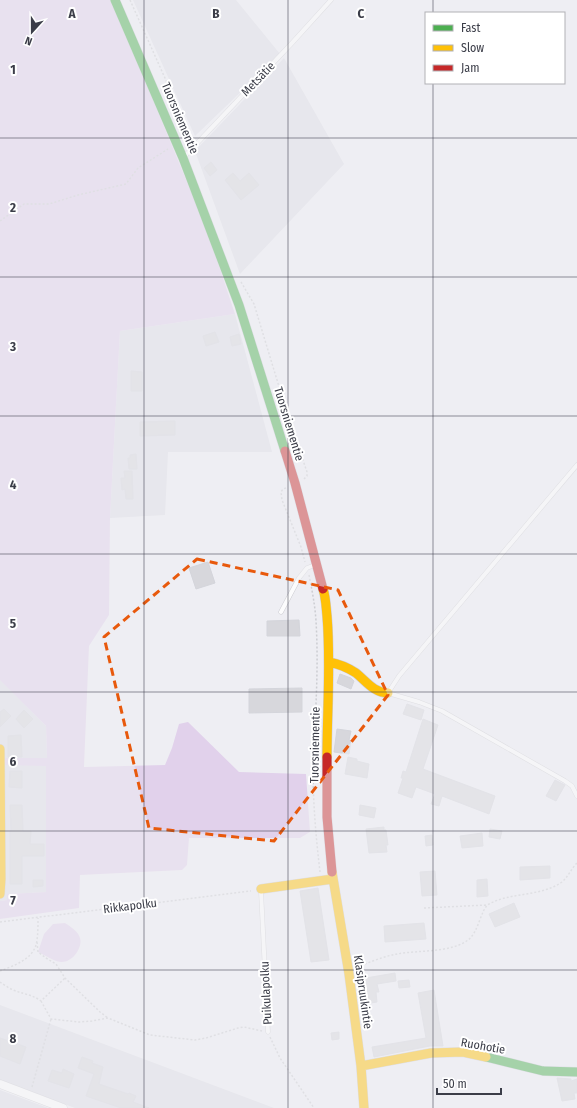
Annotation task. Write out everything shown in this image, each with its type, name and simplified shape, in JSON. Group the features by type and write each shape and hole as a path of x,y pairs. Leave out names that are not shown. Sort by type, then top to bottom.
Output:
{"main road":[{"name":"Tuorsniementie","path":"114,0 183,158 239,305 295,484 324,592 327,614 329,662 326,806 333,879"},
{"path":"329,662 342,665 355,673 375,690 382,693 388,693"},
{"path":"0,749 0,894"},
{"path":"261,889 333,879"},
{"name":"Klasipruukintie","path":"333,879 350,978 361,1066 364,1108"},
{"name":"Ruohotie","path":"361,1066 431,1053 463,1052 543,1071 577,1072"}],"street":[{"path":"0,1084 63,1108"}],"lane":[{"name":"Metsätie","path":"183,158 331,0"},
{"path":"577,464 399,676 388,693 419,702 442,711 565,781 572,786 577,796"},
{"path":"281,612 299,578 307,568 317,564"},
{"name":"Puikulapolku","path":"261,889 268,1032"}],"path":[{"path":"130,0 186,125 189,136 190,150"},
{"path":"0,221 24,204 49,204 78,195 126,184 138,168 172,147"},
{"path":"240,280 254,304 287,413 307,472 307,476 303,480 283,489 281,492 282,500 301,547 307,568 316,620 317,661 313,786 314,821 321,881"},
{"path":"424,908 487,905 499,900 548,889 562,881 577,863"},
{"name":"Rikkapolku","path":"0,922 261,889"},
{"path":"350,978 362,965 396,954 454,947 469,940 478,927 487,905"},
{"path":"38,918 38,952 56,964 65,978 108,1018 150,1035 194,1040 244,1027 268,1032"},
{"path":"0,971 30,956 37,942"},
{"path":"41,1001 65,978"},
{"path":"0,982 11,989 32,996 41,1001 51,1019 30,1095"},
{"path":"51,1019 79,1022 108,1018"},
{"name":"Puikulapolku","path":"268,1032 280,1058 314,1108"}],"highlighted area":[{"path":"197,559 338,590 388,695 274,841 149,828 104,637"}],"shaded area":[{"path":"0,0 110,0 199,211 235,314 120,331 110,518 109,615 89,646 84,767 165,765 179,724 188,722 239,772 306,774 310,832 300,838 189,838 187,865 182,870 80,875 79,908 0,919 0,901 7,900 7,894 46,892 46,766 5,765 5,758 47,758 46,726 0,680"},
{"path":"133,0 236,0 280,54 195,136"},
{"path":"284,58 344,164 240,274 195,151"},
{"path":"235,314 272,452 168,452 165,515 110,518 120,331"},
{"path":"0,679 46,726 47,758 5,758 5,765 46,765 46,892 7,894 7,900 0,901"},
{"path":"65,923 76,931 80,938 80,946 76,954 69,960 61,962 38,952 44,934 53,924"},
{"path":"0,1005 274,1108 75,1108 0,1080"},
{"path":"0,1090 48,1108 0,1108"}],"building":[{"path":"211,162 217,170 210,176 204,168"},
{"path":"233,173 240,181 249,173 259,185 241,200 225,180"},
{"path":"215,332 219,342 206,346 203,336"},
{"path":"239,334 241,344 232,346 230,337"},
{"path":"131,371 142,372 142,391 131,391"},
{"path":"175,421 175,435 140,436 140,422"},
{"path":"136,454 137,469 129,469 128,458 130,458 130,455"},
{"path":"124,471 132,471 133,499 126,499 125,489 122,490 121,478 125,478"},
{"path":"208,562 215,583 196,589 189,568"},
{"path":"299,620 300,636 267,636 267,621"},
{"path":"340,674 351,678 354,681 351,689 337,683"},
{"path":"302,688 302,712 249,713 249,689"},
{"path":"407,704 424,710 421,720 403,714"},
{"path":"4,709 11,716 0,727 0,712"},
{"path":"24,710 33,719 24,728 16,719"},
{"path":"423,719 438,725 423,769 495,796 489,814 442,796 439,806 431,804 435,794 416,787 412,798 398,793 403,778 401,778 403,771 406,772"},
{"path":"337,729 351,731 349,740 351,741 349,754 334,752"},
{"path":"21,735 22,757 8,757 8,736"},
{"path":"348,757 369,764 367,778 345,774"},
{"path":"10,771 22,771 22,788 9,787"},
{"path":"555,780 565,785 556,801 546,796"},
{"path":"10,805 22,805 23,831 31,831 30,844 44,844 44,856 22,856 22,884 10,884"},
{"path":"360,805 376,808 374,818 359,815"},
{"path":"384,827 384,830 386,830 388,845 386,845 387,852 369,853 366,829"},
{"path":"490,829 502,831 500,839 489,837"},
{"path":"482,833 483,846 462,848 460,836"},
{"path":"432,835 433,845 426,846 425,836"},
{"path":"550,866 550,878 520,880 520,867"},
{"path":"435,871 437,895 422,896 420,872"},
{"path":"487,879 488,896 477,897 477,880"},
{"path":"33,880 43,880 43,886 33,887"},
{"path":"318,888 329,960 311,962 300,891"},
{"path":"514,903 520,917 495,927 489,914"},
{"path":"424,923 426,939 385,942 384,926"},
{"path":"395,973 396,981 377,984 379,992 376,992 377,1002 365,1004 360,979"},
{"path":"409,980 410,987 399,988 398,981"},
{"path":"434,990 443,1046 430,1046 374,1057 372,1047 426,1038 418,993"},
{"path":"339,1032 339,1039 332,1040 331,1033"},
{"path":"0,1038 26,1047 20,1064 0,1056"},
{"path":"82,1057 103,1067 99,1084 136,1096 133,1102 149,1108 121,1108 86,1096 94,1074 78,1068"},
{"path":"63,1069 74,1074 69,1088 48,1081 52,1070 62,1073"},
{"path":"557,1078 571,1079 571,1081 577,1079 577,1093 574,1093 575,1099 562,1101"}],"traffic: fast":[{"path":"115,0 183,158 239,305 285,451"},
{"path":"486,1057 543,1071 577,1072"}],"traffic: slow":[{"path":"323,589 326,606 329,651 327,757"},
{"path":"329,662 349,669 356,673 374,689 388,693"},
{"path":"0,749 0,894"},
{"path":"332,872 349,974 361,1066 364,1108"},
{"path":"261,889 333,879"},
{"path":"361,1066 431,1053 463,1052 486,1057"}],"traffic: jam":[{"path":"285,451 323,589"},
{"path":"327,757 327,817 332,872"}]}
